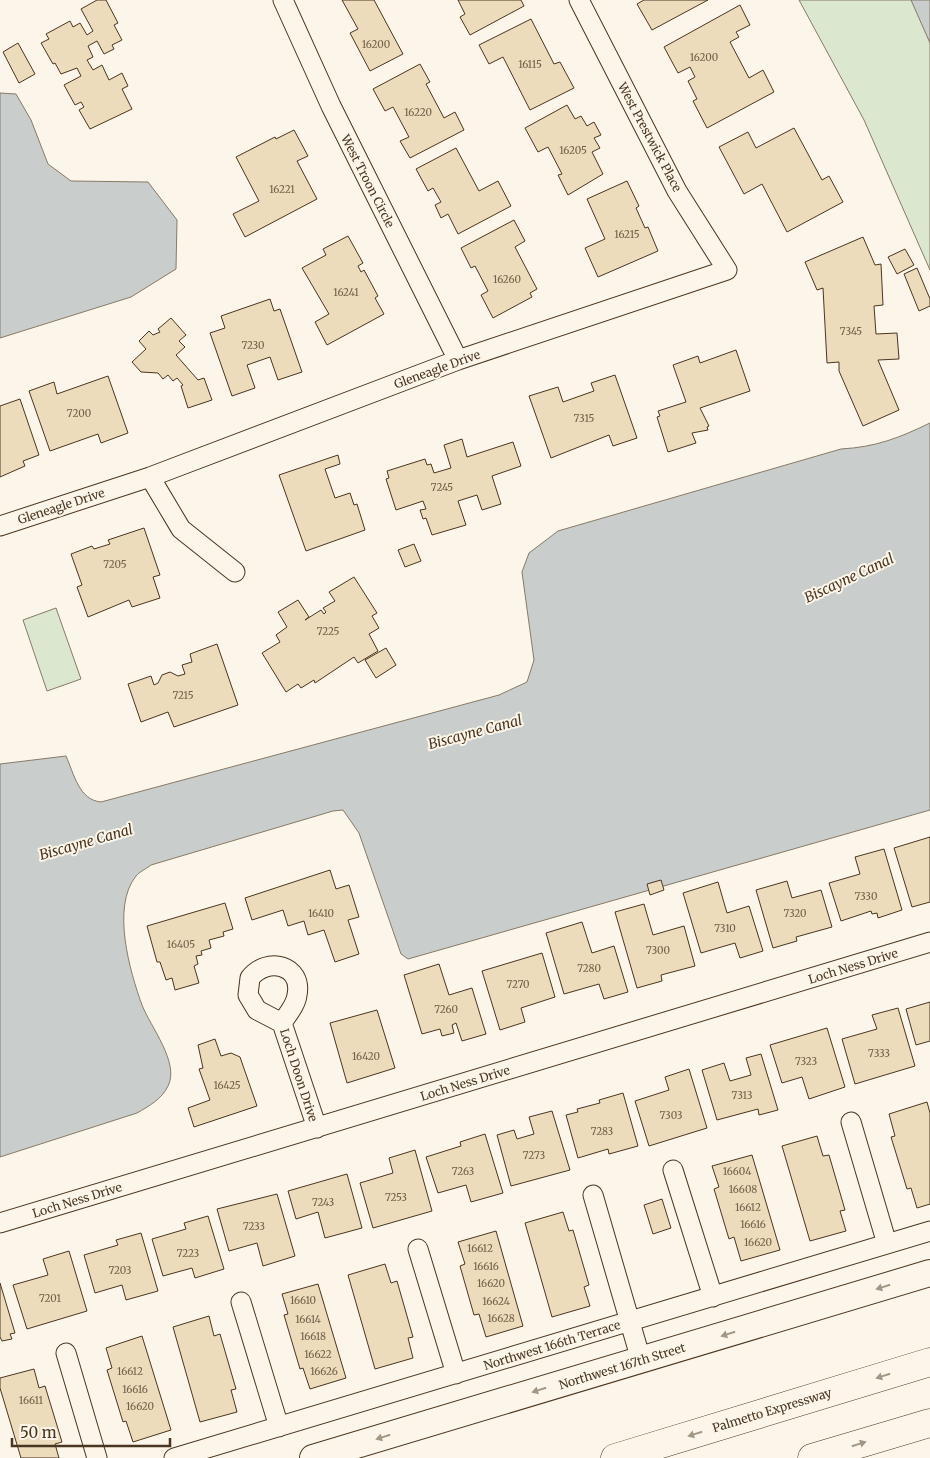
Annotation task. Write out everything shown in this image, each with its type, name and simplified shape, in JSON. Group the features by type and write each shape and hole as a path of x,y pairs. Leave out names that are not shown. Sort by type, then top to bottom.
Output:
{"highway":[{"name":"Palmetto Expressway","path":"615,1458 930,1362"},
{"path":"812,1458 930,1423"}],"street":[{"name":"West Troon Circle","path":"283,0 331,106 458,360"},
{"name":"West Prestwick Place","path":"579,0 677,190 727,270"},
{"name":"Gleneagle Drive","path":"0,526 150,477 458,360 727,270"},
{"path":"150,477 181,530 235,572"},
{"name":"Loch Ness Drive","path":"0,1223 930,942"},
{"name":"Loch Doon Drive","path":"282,1023 317,1128"},
{"path":"851,1122 887,1244"},
{"path":"673,1170 713,1297"},
{"path":"594,1195 641,1360"},
{"name":"Northwest 166th Terrace","path":"174,1458 930,1231"},
{"path":"418,1249 456,1374"},
{"name":"Northwest 167th Street","path":"313,1458 930,1273"},
{"path":"241,1302 279,1427"},
{"path":"66,1353 97,1458"}],"green space":[{"path":"799,0 930,0 930,270 864,120"},
{"path":"56,608 81,679 47,691 23,620"}],"water":[{"path":"911,0 930,0 930,43"},
{"path":"0,93 16,94 31,120 48,164 71,181 148,182 177,220 176,269 131,297 0,338"},
{"name":"Biscayne Canal","path":"930,423 930,810 408,959 401,954 359,833 343,810 333,811 151,865 137,875 129,889 125,905 125,940 132,975 142,1005 167,1056 171,1077 168,1086 159,1098 137,1113 0,1157 0,764 66,756 82,791 87,796 101,802 499,695 527,682 534,660 522,572 529,553 558,531 841,449 887,441"}],"building":[{"path":"97,0 106,0 118,23 114,25 122,40 112,45 114,49 104,54 97,41 88,46 93,57 87,60 93,70 102,65 109,80 122,73 128,86 122,89 132,109 90,129 79,110 84,107 81,102 75,105 64,85 81,76 77,68 61,74 41,43 49,39 46,34 70,21 73,27 80,23 87,35 93,31 81,9"},
{"path":"342,0 374,0 403,54 370,71 350,33 358,29"},
{"path":"458,0 521,0 524,6 470,35 460,17 465,14"},
{"path":"644,0 708,0 652,30 637,4"},
{"path":"740,5 750,25 736,32 739,37 730,42 749,78 763,70 774,92 707,128 693,101 697,99 688,81 695,77 690,67 678,73 664,47"},
{"path":"531,19 554,64 560,62 574,88 530,110 503,57 489,64 479,45"},
{"path":"18,43 35,74 19,83 3,52"},
{"path":"420,64 430,82 426,84 444,118 455,112 464,130 410,158 400,141 409,137 393,107 385,111 373,89"},
{"path":"567,105 575,119 581,116 587,126 594,122 601,135 594,138 600,148 592,152 603,174 568,195 558,175 562,174 548,147 538,152 525,128"},
{"path":"794,128 822,180 829,176 843,202 787,232 762,184 744,194 719,147 748,132 756,148"},
{"path":"294,130 308,156 297,161 317,199 245,237 233,214 259,201 236,157 275,137 276,139"},
{"path":"456,148 479,191 498,181 511,206 458,234 448,214 441,218 435,205 441,202 433,188 428,191 416,169"},
{"path":"627,181 639,206 636,208 645,228 648,227 658,251 598,277 585,248 605,239 587,199"},
{"path":"514,220 525,241 515,247 537,289 530,293 532,297 493,318 481,295 488,291 475,266 471,268 461,248"},
{"path":"348,236 363,263 358,266 361,272 364,270 378,296 375,298 384,314 327,345 315,322 329,314 302,268 326,255 323,249"},
{"path":"863,237 875,265 881,264 883,305 874,306 876,334 897,333 899,359 878,360 899,410 863,426 839,371 839,362 827,363 823,288 817,290 805,262"},
{"path":"905,249 914,265 897,274 888,257"},
{"path":"917,268 930,299 930,306 919,311 904,274"},
{"path":"270,299 274,311 280,309 302,372 278,380 270,357 247,365 255,388 232,396 210,333 225,328 221,316"},
{"path":"171,318 186,335 179,341 185,347 176,355 198,380 204,378 212,400 188,408 181,386 183,385 177,378 173,381 168,375 163,379 158,373 141,372 132,362 146,349 139,341 149,331 153,335 160,332 158,329"},
{"path":"736,350 750,391 700,408 709,426 707,427 708,430 692,433 696,443 668,452 657,417 660,416 658,411 686,402 673,365 698,356 700,363"},
{"path":"615,375 637,438 613,446 609,435 551,458 529,396 558,387 563,402 594,391 591,383"},
{"path":"108,376 128,433 101,443 98,434 50,451 29,391 54,382 57,394"},
{"path":"20,399 39,455 23,461 25,466 0,477 0,406"},
{"path":"462,439 467,457 513,442 521,466 492,476 501,504 482,510 477,495 458,501 466,525 432,535 426,518 423,519 420,510 426,509 423,501 396,510 386,479 389,478 387,471 425,459 427,465 431,464 434,473 451,468 444,445"},
{"path":"338,455 340,464 325,469 335,498 350,493 354,505 357,504 365,530 306,551 279,475"},
{"path":"144,528 160,575 153,577 160,598 132,607 129,600 88,617 77,587 82,585 71,554 92,546 94,549 110,544 108,540"},
{"path":"414,544 421,561 405,567 398,550"},
{"path":"354,577 377,613 372,616 379,628 369,634 378,651 358,663 354,657 315,683 314,680 301,688 298,684 286,692 262,653 280,642 276,635 287,627 278,612 298,600 309,617 305,620 321,610 324,614 326,612 323,608 335,601 329,592"},
{"path":"217,644 238,705 174,727 168,712 141,722 128,684 151,676 154,685 158,683 162,675 170,672 178,676 185,674 182,665 192,662 190,654"},
{"path":"386,648 396,665 376,678 365,660"},
{"path":"930,837 930,902 912,907 894,848"},
{"path":"884,849 902,910 878,918 877,913 872,914 871,911 841,921 829,883 860,874 855,857"},
{"path":"330,870 336,889 349,885 359,917 348,920 359,954 335,962 324,930 308,935 304,921 288,926 283,910 252,920 245,898"},
{"path":"661,880 664,890 650,895 647,884"},
{"path":"787,881 792,898 821,890 832,927 796,937 797,941 773,948 756,890"},
{"path":"718,882 727,913 749,906 763,951 740,958 735,943 701,953 683,893"},
{"path":"225,903 233,929 223,932 224,936 209,940 211,948 201,951 202,955 196,956 198,964 194,966 199,983 175,990 172,978 166,980 160,962 157,962 147,926"},
{"path":"644,904 653,935 684,926 695,966 661,975 662,981 637,988 615,912"},
{"path":"582,922 592,953 614,946 628,992 604,999 599,984 564,994 546,933"},
{"path":"542,953 555,997 521,1008 525,1022 500,1030 482,971"},
{"path":"439,964 449,995 472,988 486,1034 462,1041 456,1023 452,1025 454,1033 442,1036 440,1029 422,1034 404,975"},
{"path":"930,1002 930,1041 916,1045 906,1009"},
{"path":"898,1008 915,1066 855,1084 842,1039 877,1029 872,1015"},
{"path":"377,1010 395,1068 347,1083 330,1023"},
{"path":"827,1028 845,1087 809,1099 802,1077 782,1083 770,1045"},
{"path":"215,1039 221,1056 231,1053 240,1057 257,1106 194,1127 188,1108 210,1100 199,1069 203,1068 198,1045"},
{"path":"761,1054 778,1110 759,1115 758,1109 717,1120 702,1070 724,1063 730,1081 751,1075 746,1058"},
{"path":"689,1069 707,1128 649,1146 635,1101 669,1090 665,1077"},
{"path":"623,1093 638,1146 609,1154 608,1149 578,1158 566,1115 578,1112 577,1109 600,1103 599,1100"},
{"path":"927,1102 930,1113 930,1204 917,1208 911,1188 907,1189 891,1137 895,1136 889,1114"},
{"path":"552,1111 570,1170 511,1186 497,1135 514,1130 517,1139 534,1134 529,1117"},
{"path":"485,1134 503,1193 471,1202 466,1185 438,1193 426,1157 461,1146 460,1142"},
{"path":"817,1136 823,1156 829,1155 845,1210 840,1211 846,1231 810,1241 782,1146"},
{"path":"415,1150 432,1211 373,1228 360,1183 393,1173 389,1158"},
{"path":"752,1155 780,1250 741,1261 734,1237 729,1239 714,1189 719,1187 712,1166"},
{"path":"347,1174 362,1228 325,1238 318,1212 296,1219 288,1191"},
{"path":"277,1194 295,1256 263,1266 257,1243 229,1251 217,1209"},
{"path":"662,1199 671,1228 653,1234 644,1205"},
{"path":"563,1212 569,1231 573,1230 589,1285 584,1287 590,1306 552,1317 525,1223"},
{"path":"208,1216 224,1269 195,1278 192,1268 163,1276 152,1239 186,1229 184,1223"},
{"path":"496,1231 523,1326 486,1337 479,1314 474,1315 460,1266 465,1264 458,1242"},
{"path":"141,1233 158,1291 126,1300 122,1285 95,1293 84,1255 118,1245 116,1240"},
{"path":"69,1251 87,1311 27,1329 13,1285 48,1275 43,1259"},
{"path":"385,1264 391,1283 397,1281 413,1337 408,1338 413,1358 375,1369 348,1275"},
{"path":"0,1283 15,1333 10,1334 12,1339 2,1341 0,1337"},
{"path":"318,1284 346,1378 310,1389 303,1368 300,1369 284,1315 288,1314 282,1294"},
{"path":"209,1316 214,1336 220,1334 236,1389 231,1390 237,1412 200,1422 173,1327"},
{"path":"142,1336 171,1430 133,1442 126,1421 123,1422 107,1370 112,1368 106,1348"},
{"path":"34,1369 39,1388 45,1386 62,1442 55,1444 59,1458 21,1458 0,1388 0,1378"}]}
